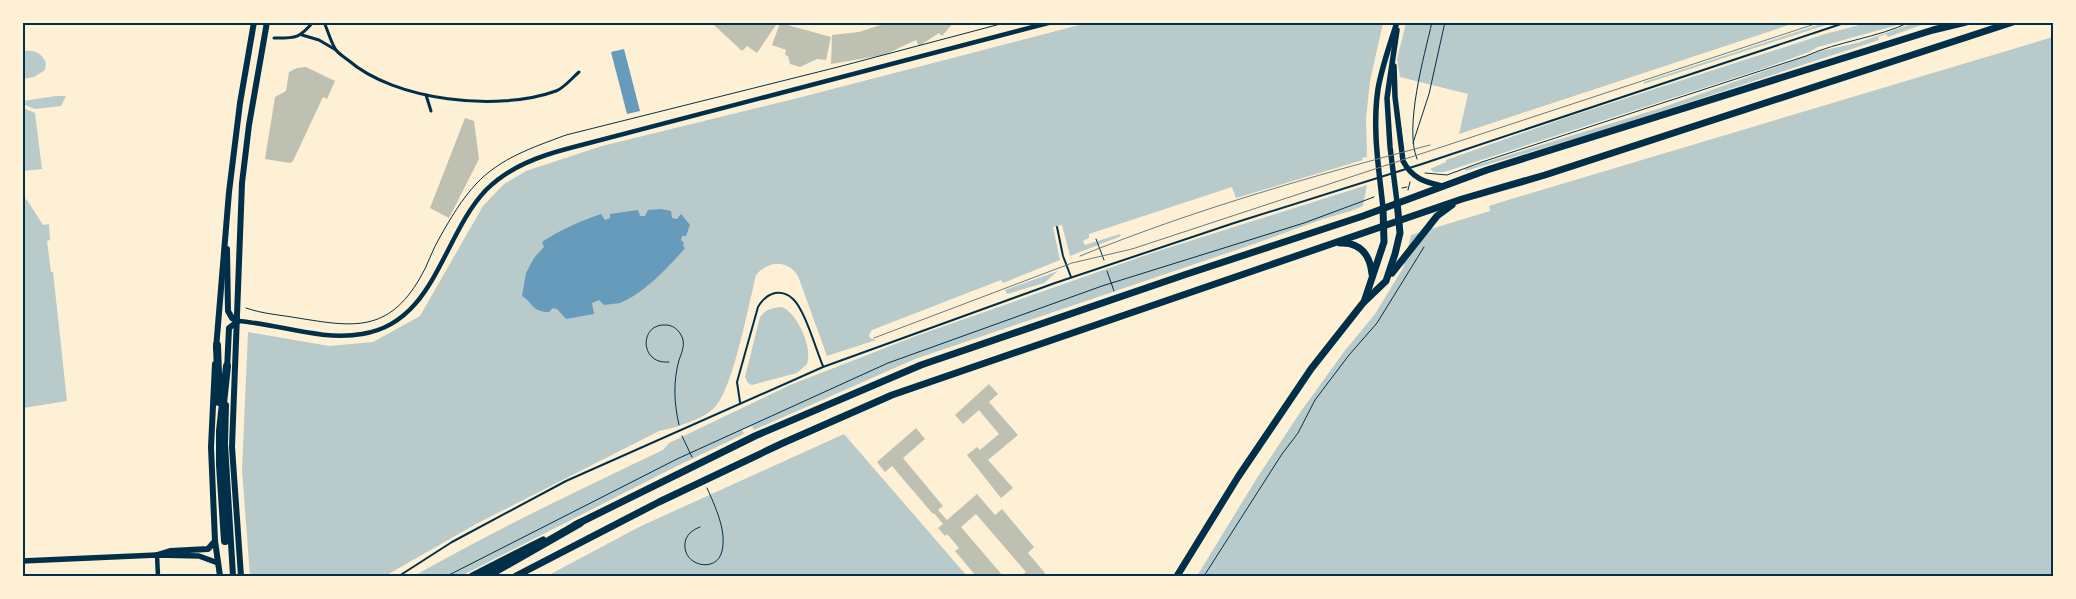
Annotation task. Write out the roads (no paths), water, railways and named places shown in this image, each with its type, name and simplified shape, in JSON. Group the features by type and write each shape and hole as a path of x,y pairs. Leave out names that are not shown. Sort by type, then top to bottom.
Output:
{"highway":[{"path":"217,345 220,465 225,541"},
{"path":"220,431 227,366"},
{"path":"487,576 580,522"}],"main road":[{"path":"220,576 210,447 212,394 226,217 254,22"},
{"path":"241,576 232,447 242,183 246,147 267,22"},
{"path":"1934,30 1947,22"},
{"path":"472,576 746,440 896,375 1442,186 1934,30 1966,22"},
{"path":"516,576 668,498 782,443 892,395 1168,298 1334,244 1462,199 1566,168 2013,22"},
{"path":"235,144 246,147"},
{"path":"1177,576 1270,428 1311,369 1364,303 1386,281 1437,216 1462,199"},
{"path":"1386,281 1400,233 1397,202"},
{"path":"1364,303 1384,242 1383,208"},
{"path":"226,217 228,310 232,318 238,321"},
{"path":"1334,244 1353,244 1363,250 1370,261 1372,274"},
{"path":"233,576 225,444 229,328 238,321"},
{"path":"157,555 170,551 208,549 216,541"}],"street":[{"path":"302,35 313,22"},
{"path":"324,22 336,51"},
{"path":"238,321 345,336 376,331 392,324 415,305 434,276 476,202 498,180 525,162 565,149 1052,22"},
{"path":"1397,202 1390,147 1387,98 1398,22"},
{"path":"1383,208 1376,140 1377,99 1383,67 1398,22"},
{"path":"274,38 302,35 319,40 336,51 361,72 382,82 414,93 469,100 518,99 558,91 579,72"},
{"path":"1394,56 1401,152 1407,169 1424,182 1442,186"},
{"path":"426,95 431,111"},
{"path":"22,561 157,555 199,556 218,563"},
{"path":"157,555 158,576"}],"lane":[{"path":"399,576 452,542 566,481 740,402 823,367 1071,278 1253,217 1407,169 1846,22"},
{"path":"1057,227 1063,256 1071,278"},
{"path":"740,402 737,382 758,307 771,294 782,293 789,295 799,305 823,367"}],"water":[{"path":"624,49 640,111 627,114 611,52"},
{"path":"661,209 671,211 672,218 677,219 681,214 690,225 686,236 682,236 681,240 685,248 646,287 629,299 620,303 604,305 599,300 592,303 594,314 566,319 557,309 553,308 549,312 543,312 535,309 522,296 526,273 534,258 544,247 542,242 570,226 601,214 605,220 610,218 610,214 638,210 640,216 645,216 648,210"}],"tram line":[{"path":"874,338 1072,263 1132,249 1821,22"},
{"path":"1080,256 1123,239 1253,195 1430,145"}]}
